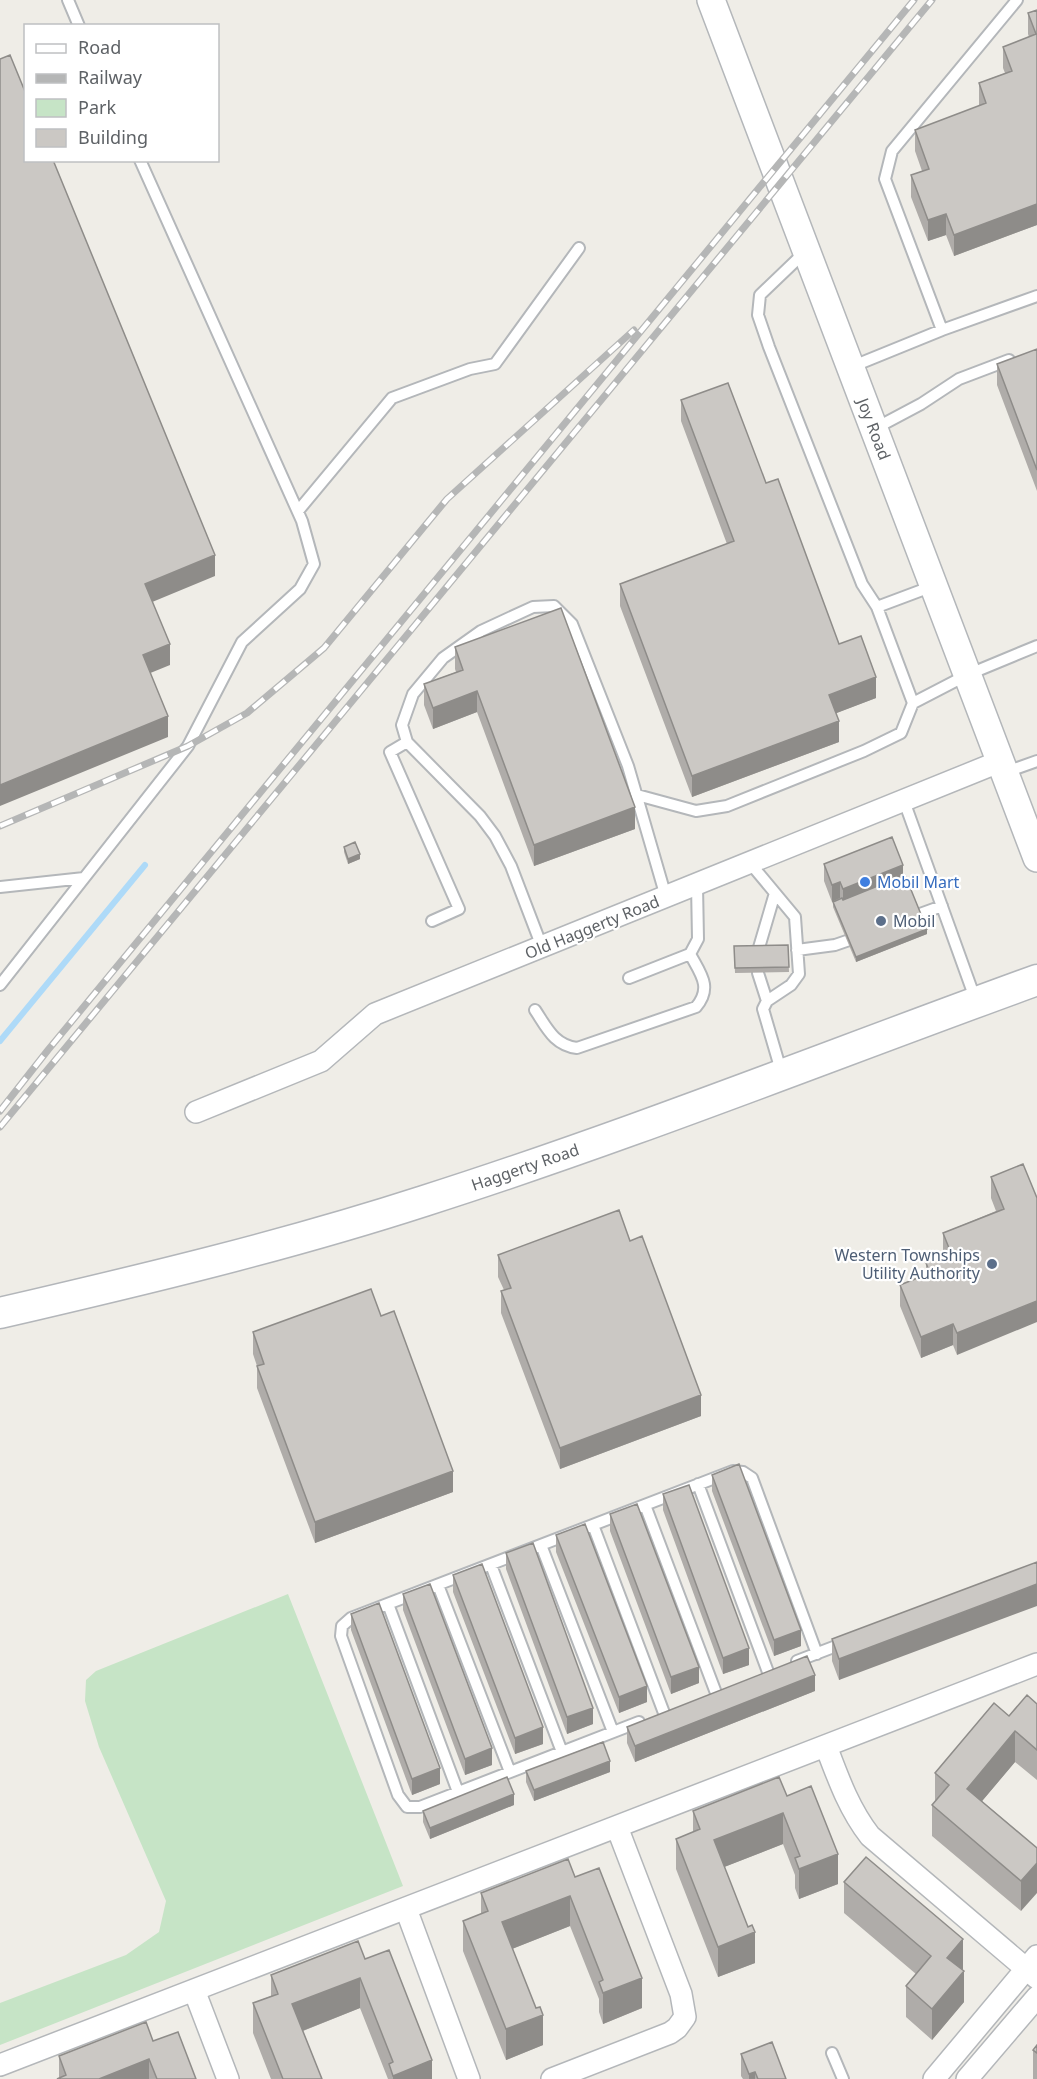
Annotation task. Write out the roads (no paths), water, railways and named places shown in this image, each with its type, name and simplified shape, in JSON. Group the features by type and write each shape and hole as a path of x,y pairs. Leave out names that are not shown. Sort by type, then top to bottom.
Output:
{"main road":[{"name":"Haggerty Road","path":"0,1313 152,1278 411,1205 563,1155 1037,980"}],"street":[{"name":"Joy Road","path":"711,0 1037,858"},
{"name":"Old Haggerty Road","path":"196,1112 321,1061 375,1014 904,801 1003,767"},
{"path":"0,2065 1037,1664"},
{"path":"826,1746 848,1801 857,1819 870,1836 1033,1968 934,2079"},
{"path":"552,2079 670,2033 685,2017 681,1994 617,1827"},
{"path":"406,1909 469,2079"},
{"path":"194,1990 228,2079"},
{"path":"967,2079 1037,1997"}],"lane":[{"path":"68,0 78,24"},
{"path":"942,330 885,178 892,151 1017,0"},
{"path":"0,985 188,746 242,642 300,589 314,564 298,511 141,162"},
{"path":"298,511 392,398 470,369 495,364 579,248"},
{"path":"807,250 760,295 758,315 794,414 862,584 877,607 913,703"},
{"path":"850,367 942,330 1037,296"},
{"path":"874,429 921,404 959,379 1015,358"},
{"path":"877,607 933,586"},
{"path":"542,947 511,866 495,836 480,816 407,742 402,725 413,694 443,658 481,631 533,607 554,606 572,624 628,766 666,897"},
{"path":"637,795 696,811 727,806 864,751 901,733 913,703 967,675 1037,646"},
{"path":"407,742 390,752 459,909 432,921"},
{"path":"1003,767 1037,761"},
{"path":"904,801 976,1002"},
{"path":"750,863 795,917 799,974 791,985 767,1001 763,1009 782,1074"},
{"path":"0,887 84,878"},
{"path":"628,978 690,954 698,939 697,885"},
{"path":"767,1001 758,973 758,951 775,893"},
{"path":"899,922 942,906"},
{"path":"797,950 835,945 867,933"},
{"path":"535,1010 555,1039 565,1046 577,1048 696,1007 704,998 704,983 690,954"},
{"path":"593,1525 670,1711 420,1807 407,1807 398,1795 341,1636 342,1626 351,1618 698,1484 733,1471 743,1472 752,1478 817,1654"},
{"path":"698,1484 773,1671 850,1641"},
{"path":"645,1505 716,1693"},
{"path":"541,1545 613,1732"},
{"path":"491,1564 562,1752"},
{"path":"438,1585 510,1772"},
{"path":"388,1604 459,1792"},
{"path":"832,2053 843,2079"}],"waterway":[{"path":"0,1041 145,865"}],"railway":[{"path":"0,1111 914,0"},
{"path":"0,1127 932,0"},
{"path":"0,826 188,746 247,713 324,648 447,499 634,330"}],"place":[{"name":"Mobil Mart","path":"865,882"},
{"name":"Mobil","path":"881,921"},
{"name":"Western Townships Utility Authority","path":"992,1264"}]}
